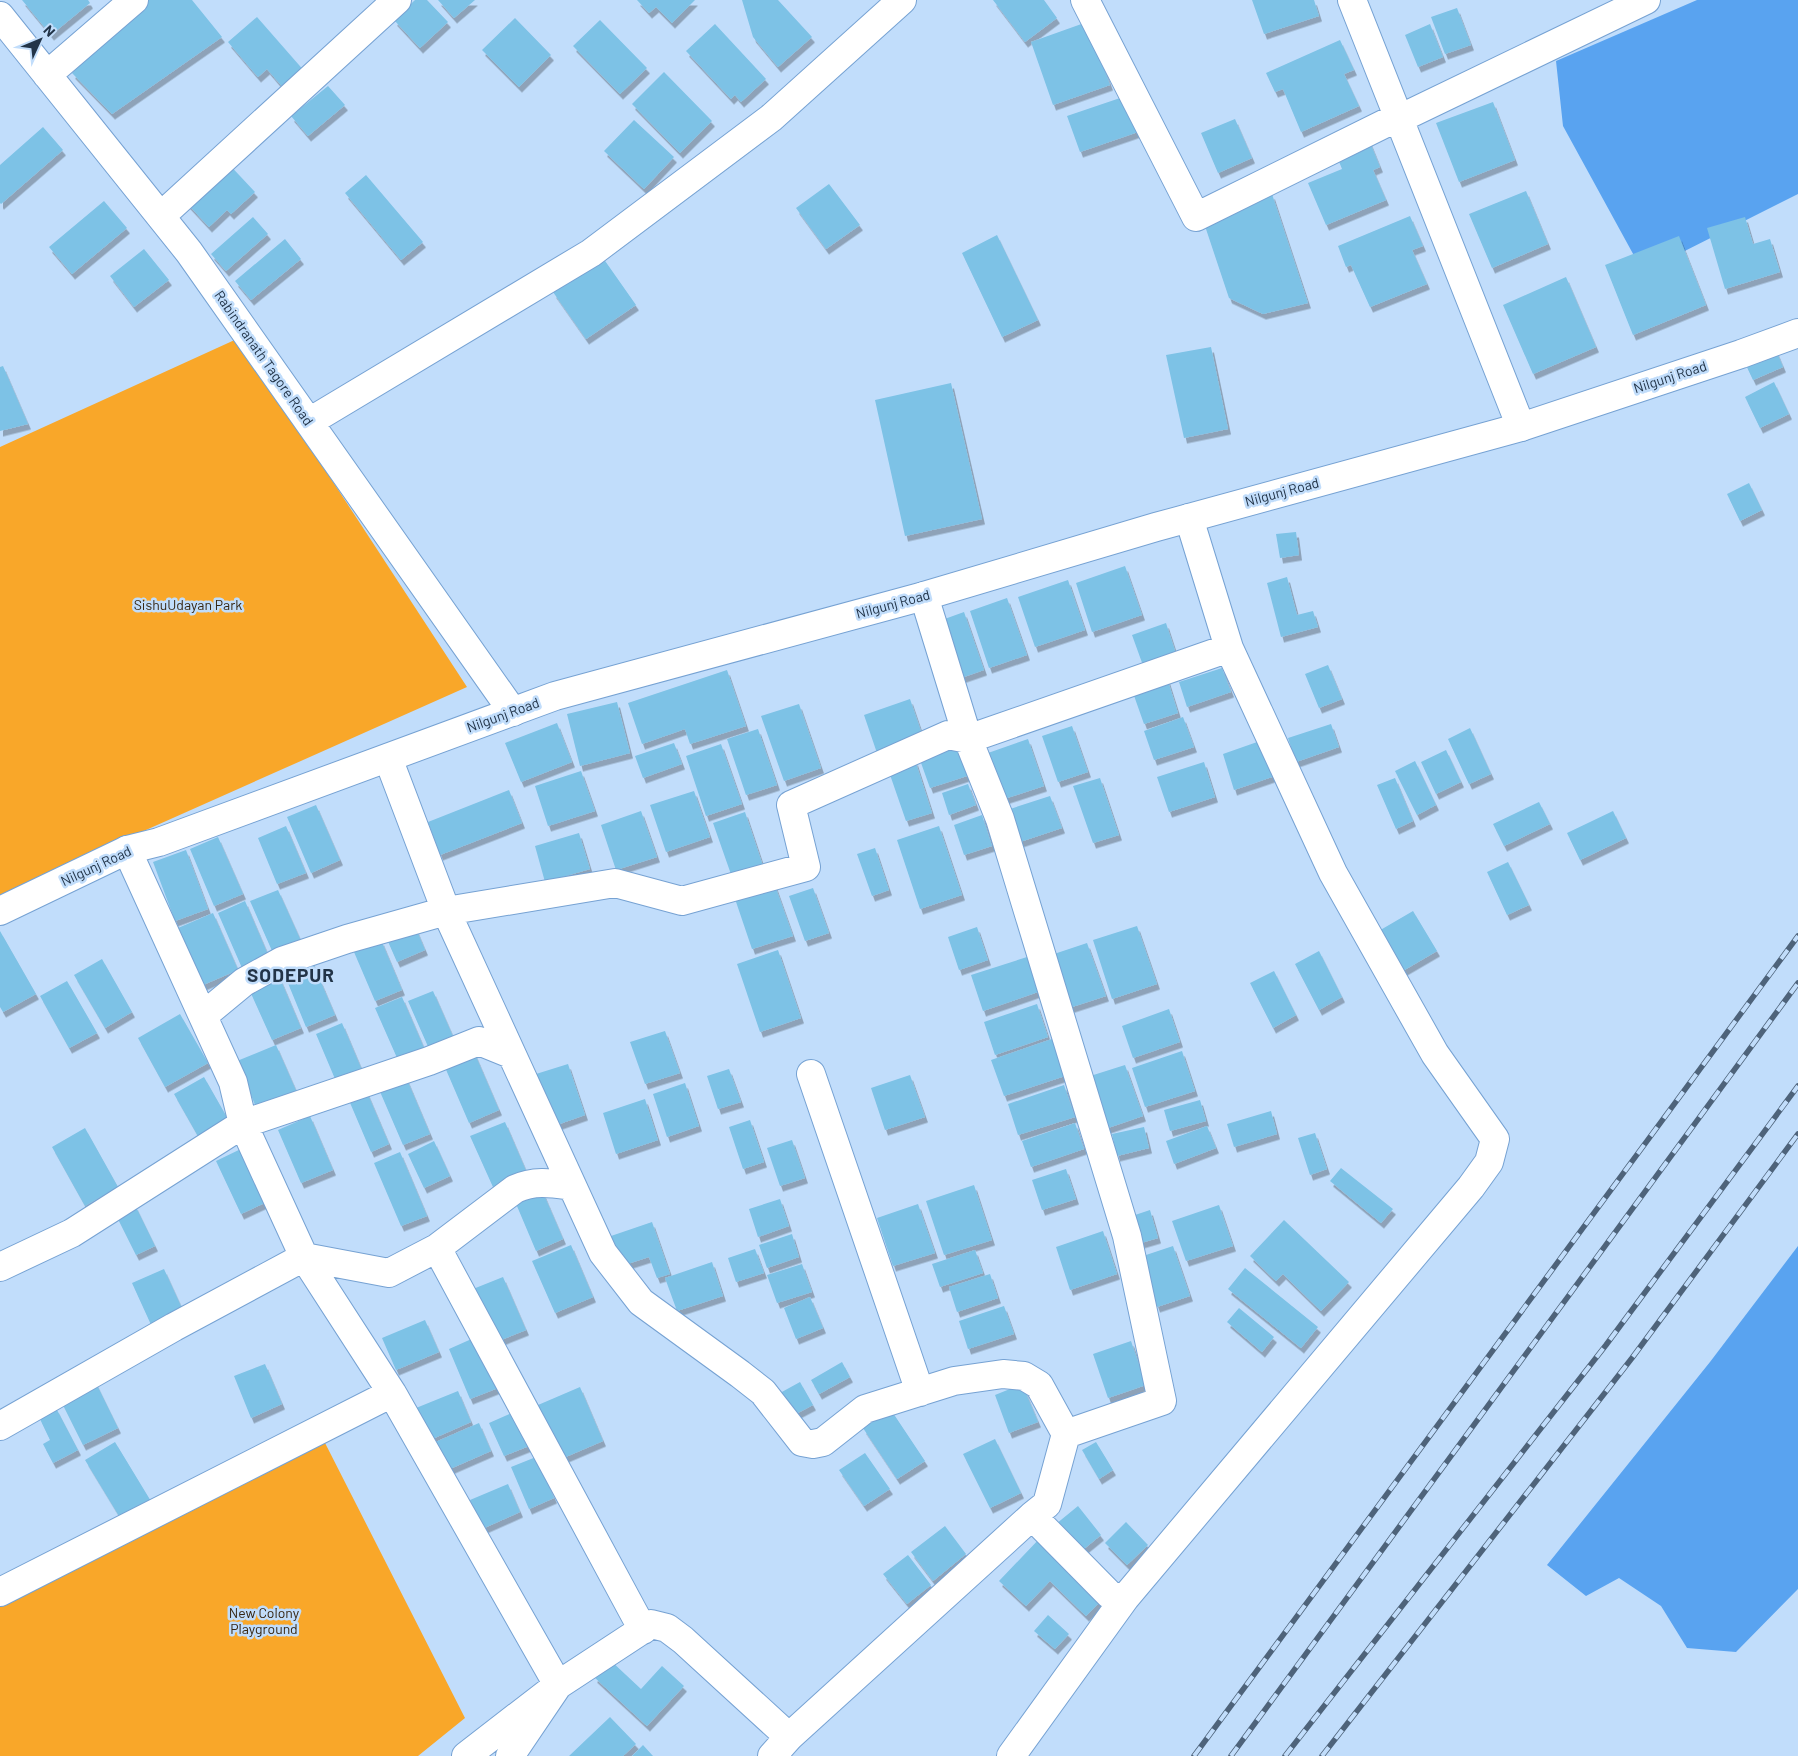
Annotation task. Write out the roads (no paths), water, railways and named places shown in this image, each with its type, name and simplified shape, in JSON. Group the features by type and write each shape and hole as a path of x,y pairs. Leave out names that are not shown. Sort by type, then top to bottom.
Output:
{"street":[{"path":"47,75 134,0"},
{"path":"161,216 397,0"},
{"path":"309,422 591,253 771,118 902,0"},
{"path":"1085,0 1196,217 1398,117 1401,118 1646,0"},
{"path":"1352,0 1521,427"},
{"name":"Rabindranath Tagore Road","path":"0,16 189,252 513,712"},
{"name":"Nilgunj Road","path":"0,911 128,850 159,842 555,696 924,596 1189,518 1521,427 1732,357 1798,332"},
{"path":"1011,1756 1125,1598 1471,1187 1489,1162 1495,1139 1435,1054 1333,873 1229,648 1189,518"},
{"path":"924,596 968,739 1000,819 1127,1236 1162,1401 1066,1434"},
{"path":"202,1013 204,1016 244,982 282,961 346,939 446,911 615,883 682,901 806,867 791,805 948,735 968,739 1229,648"},
{"path":"388,758 446,911 603,1253 641,1302 763,1392 802,1442 813,1444 823,1442 865,1409 954,1381 1003,1374 1024,1376 1039,1385 1066,1434 1047,1504 780,1747 683,1640 667,1628 650,1624 558,1685 466,1756"},
{"path":"128,850 233,1082 243,1124 304,1257 392,1393 558,1685"},
{"path":"0,1268 72,1233 243,1124 429,1061 479,1041 512,1054"},
{"path":"811,1074 920,1392"},
{"path":"0,1426 174,1327 304,1257 388,1273 437,1248 515,1189 527,1184 545,1183 572,1186"},
{"path":"437,1248 643,1630"},
{"path":"0,1592 392,1393"},
{"path":"1032,1516 1110,1595 1125,1598"},
{"path":"510,1756 558,1685"}],"water":[{"path":"1697,0 1798,0 1798,194 1643,272 1563,126 1556,61"},
{"path":"1798,1246 1798,1589 1736,1652 1687,1648 1661,1606 1619,1578 1586,1596 1547,1565 1710,1362"}],"railway":[{"path":"1194,1756 1798,936"},
{"path":"1231,1756 1798,983"},
{"path":"1285,1756 1606,1345 1798,1086"},
{"path":"1322,1756 1632,1358 1798,1134"}],"district":[{"name":"SODEPUR","path":"291,975"}],"park label":[{"name":"SishuUdayan Park","path":"188,605"},
{"name":"New Colony Playground","path":"264,1622"}]}
